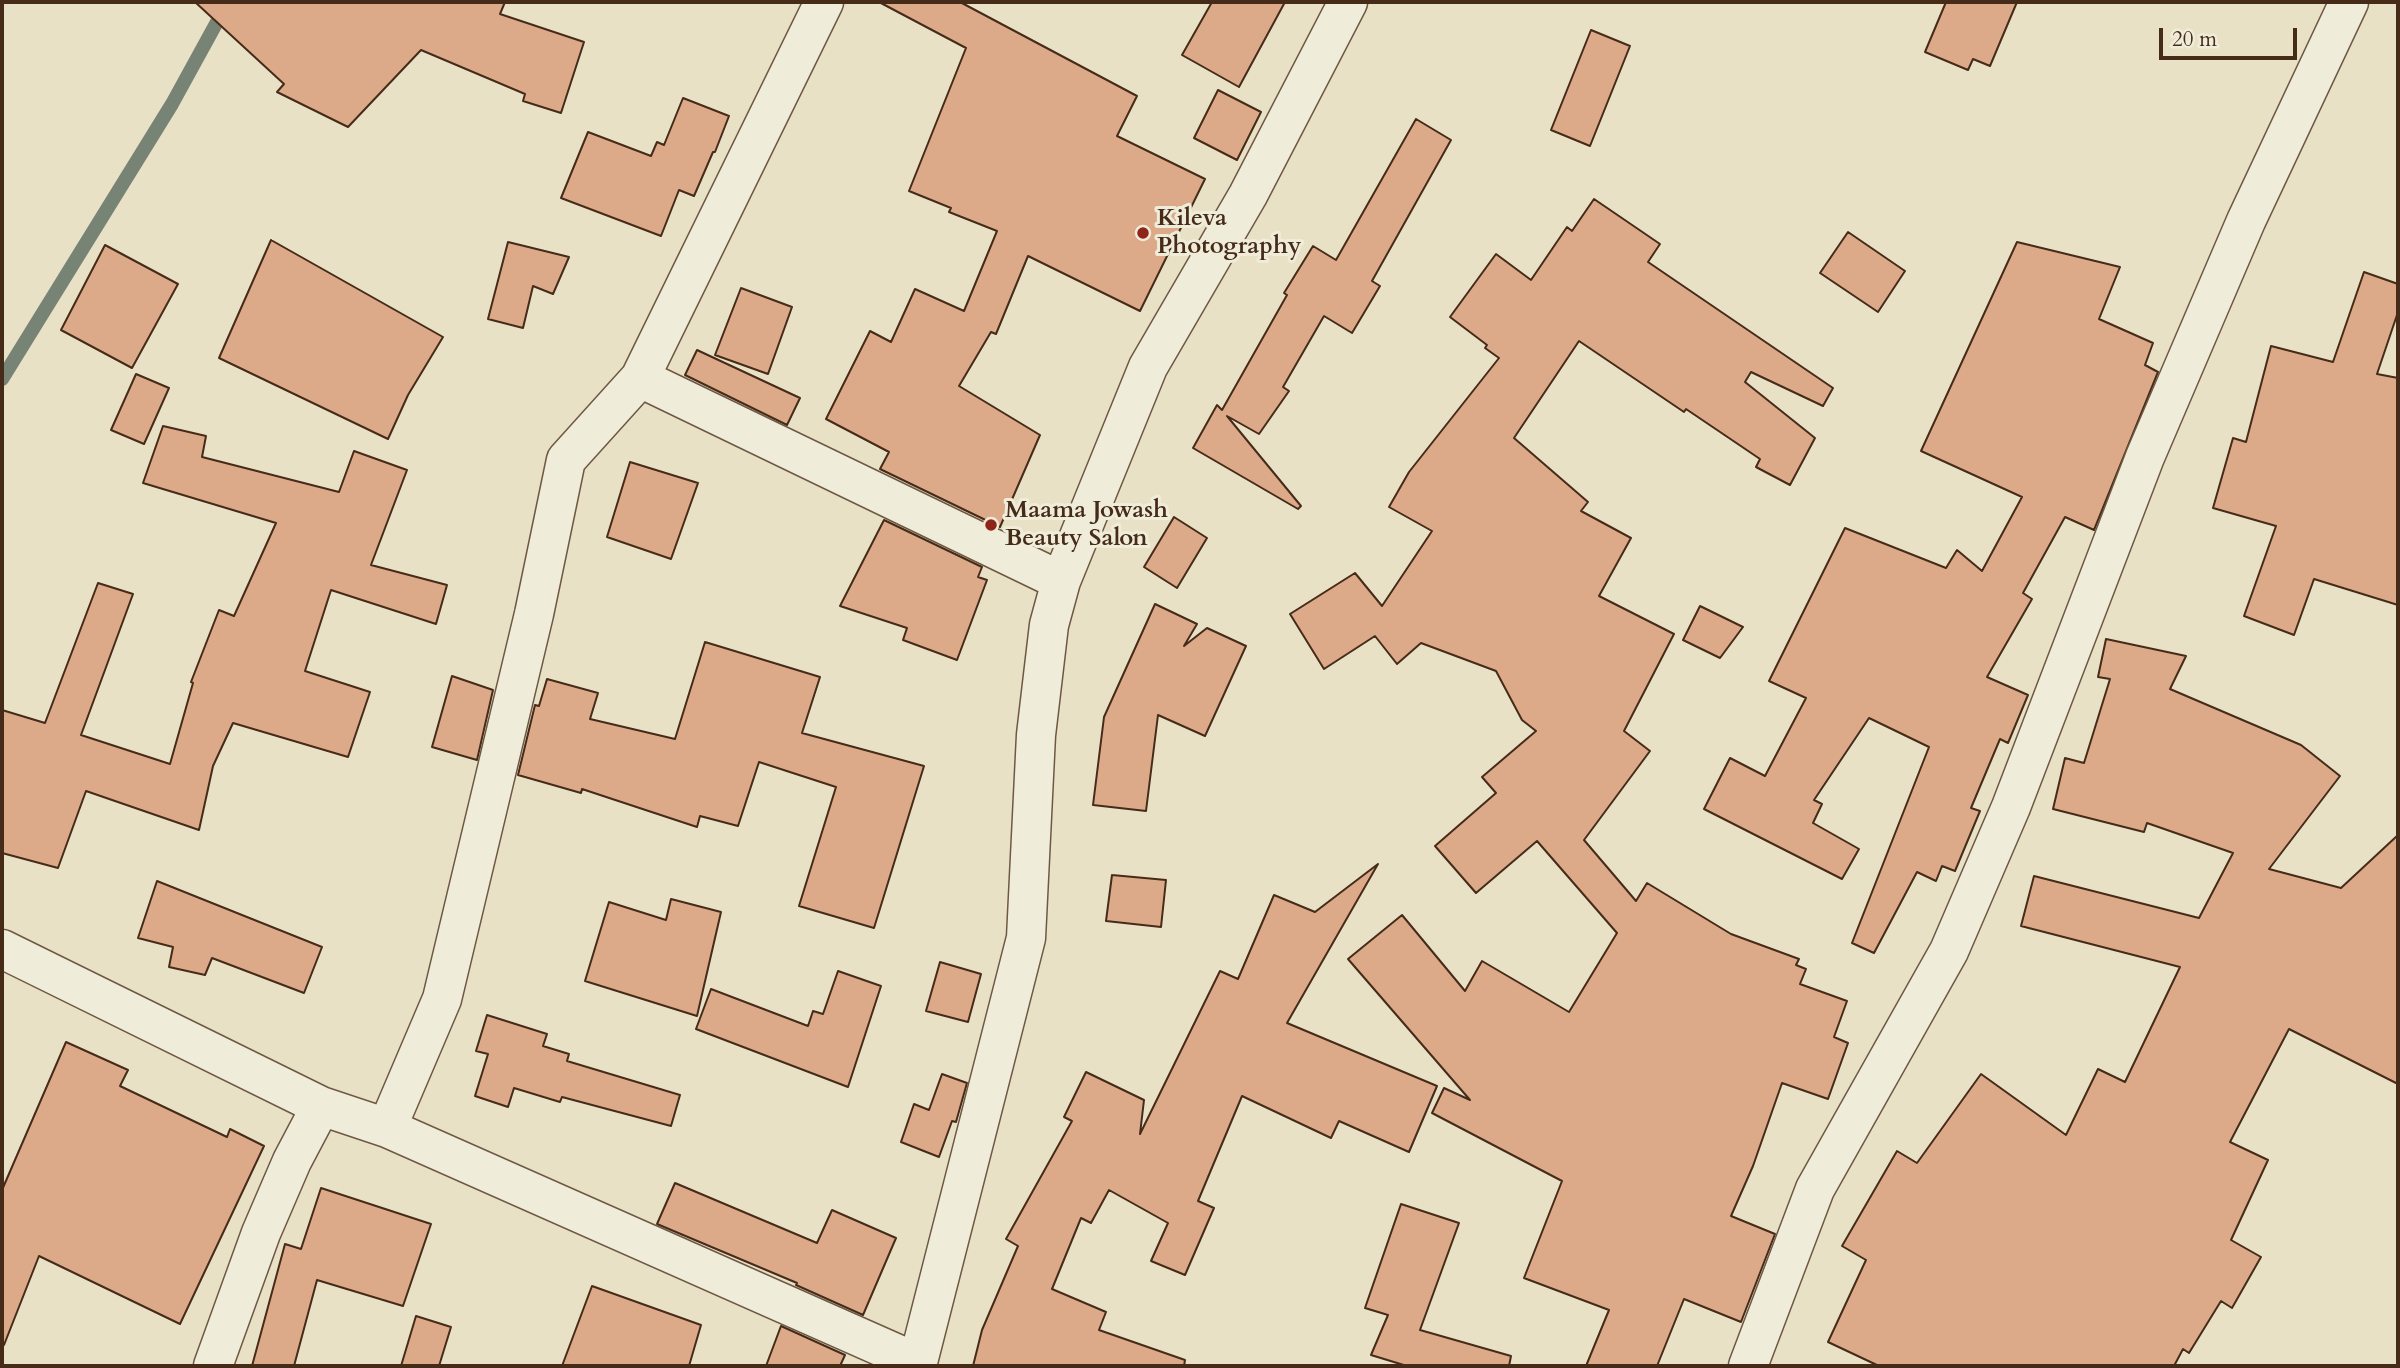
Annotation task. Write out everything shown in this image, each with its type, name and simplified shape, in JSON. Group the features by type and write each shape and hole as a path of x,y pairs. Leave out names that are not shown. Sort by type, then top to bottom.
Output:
{"street":[{"path":"387,1128 442,999 534,614 566,460 640,378 824,2"},
{"path":"2,949 321,1106 387,1128 917,1364 1027,938 1036,735 1049,625 1061,581 1148,367 1248,195 1348,2"},
{"path":"1748,1366 1815,1189 1950,951 2011,807 2146,457 2246,221 2349,2"},
{"path":"640,378 1061,581"},
{"path":"213,1366 261,1233 292,1161 321,1106"}],"building":[{"path":"195,2 505,2 500,14 584,42 561,113 523,101 525,94 421,50 348,127 277,92 284,84"},
{"path":"879,2 960,2 1137,96 1117,136 1205,179 1140,311 1028,256 996,334 991,332 959,386 1040,435 1000,527 880,469 889,452 826,419 870,331 891,342 915,289 964,311 997,231 949,212 951,208 909,191 966,48"},
{"path":"1212,2 1285,2 1239,87 1182,55"},
{"path":"1946,2 2017,2 1990,66 1973,59 1968,70 1925,52"},
{"path":"1591,30 1630,46 1590,146 1551,130"},
{"path":"1218,90 1261,112 1237,160 1194,138"},
{"path":"683,98 729,116 694,196 679,190 661,236 561,198 588,132 651,156 657,142 664,145"},
{"path":"1416,119 1451,140 1372,281 1380,286 1352,333 1324,316 1283,387 1289,391 1259,434 1227,416 1301,506 1298,509 1193,448 1217,405 1222,410 1287,295 1284,293 1313,246 1336,260"},
{"path":"1594,199 1660,244 1648,262 1833,388 1823,406 1751,372 1745,382 1815,438 1790,485 1756,467 1760,459 1686,409 1684,412 1579,341 1514,438 1588,502 1581,511 1631,538 1599,596 1674,634 1624,731 1650,751 1584,840 1636,901 1647,883 1731,934 1799,959 1796,965 1806,969 1800,984 1847,1001 1834,1037 1848,1043 1828,1099 1782,1083 1753,1166 1731,1216 1775,1234 1741,1322 1684,1299 1657,1366 1586,1366 1609,1310 1524,1278 1562,1181 1432,1113 1444,1088 1470,1100 1348,959 1402,915 1465,991 1482,961 1569,1012 1617,933 1537,841 1476,893 1435,846 1496,793 1482,777 1536,731 1522,720 1496,671 1421,643 1397,664 1375,636 1324,669 1290,614 1355,573 1382,606 1432,531 1389,507 1409,472 1499,358 1485,348 1487,345 1450,317 1496,254 1531,280 1567,227 1572,231"},
{"path":"1848,232 1905,271 1878,312 1820,273"},
{"path":"271,240 443,337 408,395 388,439 219,358"},
{"path":"508,242 569,257 553,294 533,286 523,328 488,319"},
{"path":"2017,242 2120,267 2099,319 2153,343 2145,365 2158,372 2094,530 2065,517 2023,593 2032,599 1987,677 2028,695 2008,743 2000,739 1971,808 1980,811 1955,871 1942,866 1936,881 1917,872 1874,953 1852,943 1929,747 1869,718 1814,800 1822,804 1813,823 1859,849 1842,879 1704,809 1730,758 1765,776 1806,698 1769,681 1845,528 1946,568 1957,550 1982,571 2022,497 1921,451"},
{"path":"105,245 178,284 132,368 61,330"},
{"path":"2364,272 2398,284 2398,312 2377,374 2398,378 2398,605 2314,579 2294,635 2244,616 2276,526 2213,508 2233,438 2246,442 2271,346 2333,362"},
{"path":"741,288 792,307 768,374 715,355"},
{"path":"697,350 800,398 787,425 685,375"},
{"path":"136,374 169,388 144,444 111,430"},
{"path":"163,426 206,436 202,457 339,492 354,451 407,470 371,565 447,585 436,624 331,590 305,671 370,692 348,757 233,723 213,766 199,830 86,791 58,868 2,853 2,710 45,723 98,583 133,594 81,735 170,764 193,683 191,682 219,610 234,616 276,523 143,483"},
{"path":"630,462 698,483 671,559 607,537"},
{"path":"1174,517 1207,538 1177,588 1144,567"},
{"path":"884,520 982,567 978,577 987,580 957,660 903,640 907,628 840,606"},
{"path":"1155,604 1197,624 1184,646 1207,628 1246,646 1205,736 1158,715 1146,811 1093,805 1104,717"},
{"path":"1700,606 1743,627 1720,658 1683,640"},
{"path":"2106,639 2186,656 2170,689 2301,745 2340,776 2269,869 2341,888 2398,835 2398,1084 2289,1029 2230,1142 2268,1160 2231,1240 2261,1257 2232,1308 2221,1301 2189,1353 2183,1349 2174,1366 1879,1366 1828,1342 1866,1260 1842,1246 1897,1151 1917,1163 1981,1074 2066,1135 2098,1069 2125,1082 2180,967 2021,926 2034,876 2199,918 2233,853 2147,823 2144,832 2053,809 2065,758 2084,763 2110,679 2098,677"},
{"path":"705,642 820,677 802,733 924,766 874,928 799,906 836,787 759,762 738,826 700,816 697,827 582,789 581,793 518,775 535,705 539,706 547,679 598,693 590,719 675,739"},
{"path":"452,676 493,690 477,760 432,747"},
{"path":"1378,864 1287,1023 1437,1086 1409,1152 1339,1121 1331,1138 1242,1096 1198,1201 1214,1208 1185,1275 1151,1261 1168,1223 1109,1190 1091,1223 1081,1218 1052,1289 1106,1312 1099,1330 1185,1360 1184,1366 973,1366 982,1330 1018,1246 1006,1239 1072,1121 1064,1117 1086,1072 1144,1100 1140,1134 1220,971 1238,979 1274,895 1315,912"},
{"path":"1112,875 1166,880 1161,927 1106,921"},
{"path":"157,881 322,947 304,993 212,958 205,975 169,967 173,947 138,938"},
{"path":"671,899 721,912 697,1016 585,981 609,902 666,920"},
{"path":"940,962 981,974 968,1022 926,1011"},
{"path":"838,971 881,986 848,1087 696,1029 711,989 808,1026 813,1011 823,1014"},
{"path":"487,1015 547,1034 543,1046 569,1054 567,1061 680,1095 671,1126 562,1097 560,1102 514,1088 508,1107 475,1096 488,1054 476,1051"},
{"path":"66,1042 128,1070 120,1086 227,1137 230,1129 264,1146 180,1324 39,1256 4,1345 2,1190"},
{"path":"942,1074 967,1083 956,1122 952,1121 939,1157 901,1142 914,1104 929,1110"},
{"path":"675,1183 817,1243 832,1210 896,1238 863,1315 796,1285 797,1283 657,1224"},
{"path":"321,1188 431,1224 403,1306 317,1280 294,1366 252,1366 285,1244 301,1249"},
{"path":"1401,1204 1459,1223 1420,1330 1511,1356 1509,1366 1407,1366 1371,1355 1388,1315 1365,1308"},
{"path":"592,1286 701,1325 689,1366 562,1366"},
{"path":"416,1316 451,1327 439,1366 401,1366"},
{"path":"781,1326 845,1355 840,1366 766,1366"}],"waterway":[{"path":"2,379 172,104 228,2"}],"place":[{"name":"Kileva Photography","path":"1143,233"},
{"name":"Maama Jowash Beauty Salon","path":"991,525"}]}
